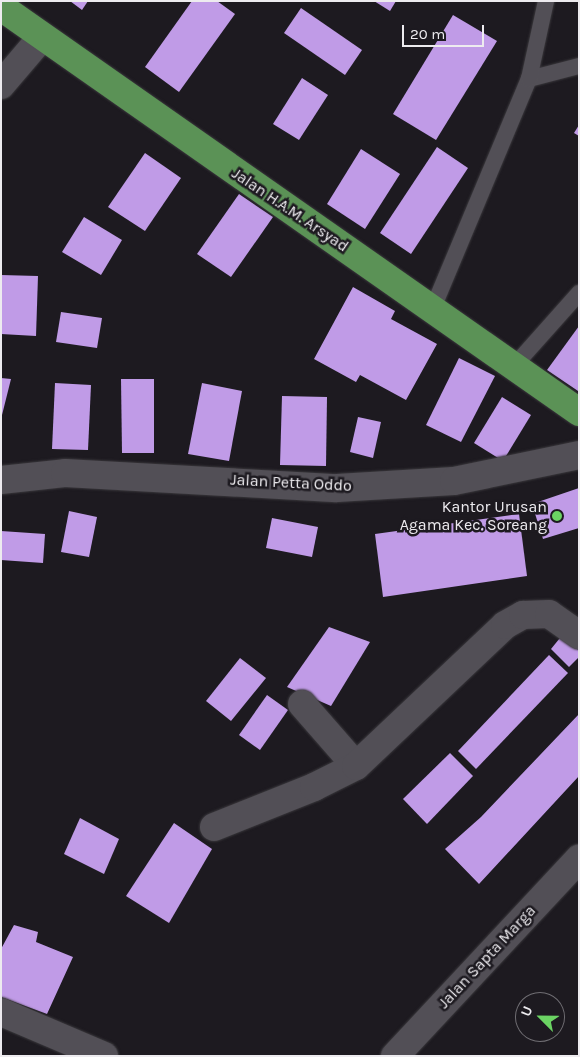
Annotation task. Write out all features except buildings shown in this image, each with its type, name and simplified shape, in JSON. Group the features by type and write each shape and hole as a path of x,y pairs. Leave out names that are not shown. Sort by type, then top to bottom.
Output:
{"highway":[{"name":"Jalan H.A.M. Arsyad","path":"5,6 42,37 433,308 579,412"}],"street":[{"path":"1,85 42,37"},
{"name":"Jalan Petta Oddo","path":"1,480 65,473 337,488 454,481 579,454"},
{"path":"214,827 314,787 356,766 505,625 523,615 538,612 549,614 579,635"},
{"path":"302,704 356,766"},
{"name":"Jalan Sapta Marga","path":"395,1056 579,859"},
{"path":"1,1012 104,1056"}],"lane":[{"path":"433,308 528,80 546,1"},
{"path":"528,80 579,66"},
{"path":"514,366 579,293"}],"place":[{"name":"Kantor Urusan Agama Kec. Soreang","path":"557,516"}]}
